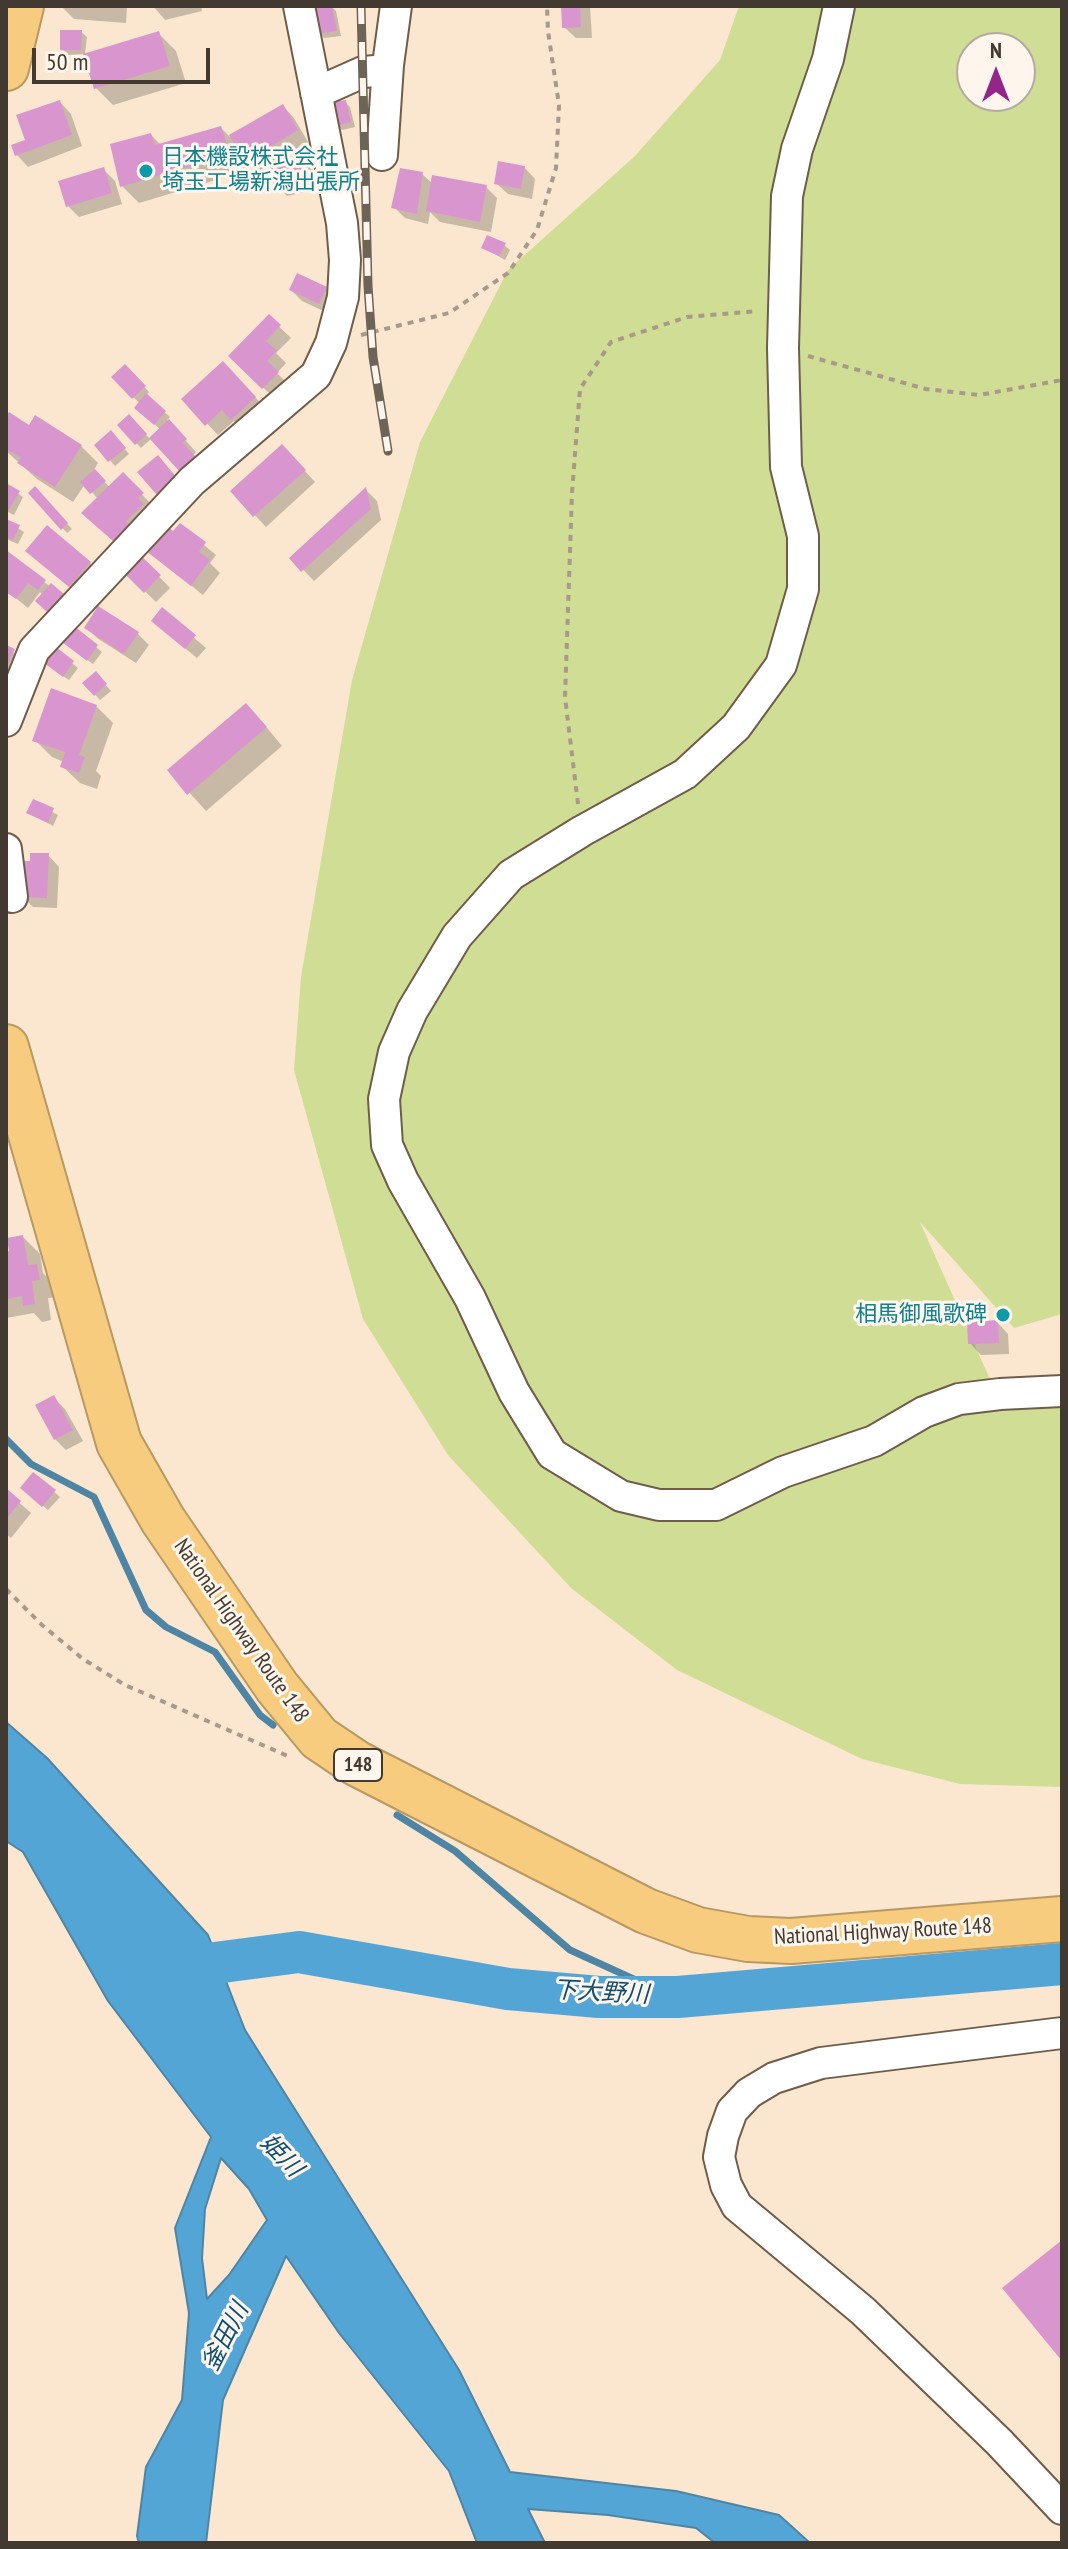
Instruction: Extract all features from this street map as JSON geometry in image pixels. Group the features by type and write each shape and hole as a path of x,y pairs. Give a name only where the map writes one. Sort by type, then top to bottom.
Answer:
{"highway":[{"path":"6,68 21,6"},
{"name":"National Highway Route 148","path":"6,1047 119,1443 163,1520 277,1687 319,1738 356,1763 646,1911 698,1930 748,1939 791,1941 1062,1919"}],"street":[{"path":"6,721 34,650 192,481 316,375 331,343 343,297 345,260 342,223 299,6"},
{"path":"382,155 387,70 396,6"},
{"path":"839,6 828,59 797,149 787,196 783,348 786,467 803,536 803,589 781,665 736,727 685,774 582,831 511,875 457,936 412,1011 394,1052 384,1099 387,1145 403,1181 470,1298 514,1392 552,1454 621,1496 659,1505 716,1505 783,1472 874,1441 924,1412 959,1399 1062,1391"},
{"path":"316,93 363,72 387,70"},
{"path":"6,849 12,897"},
{"path":"1062,2033 821,2063 774,2078 749,2093 732,2111 719,2157 726,2185 737,2206 863,2311 999,2442 1062,2509"}],"path":[{"path":"331,343 449,313 508,273 537,230 556,168 559,105 547,6"},
{"path":"582,831 565,697 572,493 580,389 611,342 687,317 784,309"},
{"path":"783,348 940,391 979,395 1062,380"},
{"path":"6,1589 42,1625 83,1659 125,1685 291,1758"}],"green space":[{"path":"739,6 1062,6 1062,1314 1014,1328 920,1222 989,1377 1031,1398 1062,1396 1062,1787 960,1784 862,1759 677,1670 571,1588 448,1455 363,1319 294,1070 301,977 352,680 420,442 508,270 635,156 720,60"}],"water":[{"path":"6,1722 47,1758 208,1935 245,2030 459,2370 510,2472 676,2491 779,2515 810,2543 715,2543 696,2528 608,2515 528,2509 545,2543 477,2543 449,2471 339,2333 286,2256 223,2400 206,2543 139,2543 137,2536 146,2467 182,2400 189,2313 175,2228 211,2137 108,2001 23,1852 6,1841","holes":["221,2158 249,2189 267,2220 229,2275 207,2299 202,2258 205,2209"]}],"building":[{"path":"332,6 337,31 317,34 313,7"},
{"path":"561,6 580,6 581,27 562,28"},
{"path":"60,30 82,30 81,50 60,50"},
{"path":"159,31 170,66 94,89 83,54"},
{"path":"60,100 72,135 15,156 11,145 25,140 16,115"},
{"path":"346,100 351,122 335,126 330,102"},
{"path":"283,104 298,130 245,162 229,135"},
{"name":"日本機設株式会社 埼玉工場新潟出張所","path":"221,126 230,154 120,187 110,144 151,133 155,145"},
{"path":"304,157 308,178 274,185 269,164"},
{"path":"498,161 525,166 521,189 494,184"},
{"path":"104,167 112,193 66,207 58,181"},
{"path":"400,168 423,172 417,214 391,208"},
{"path":"432,175 487,185 480,222 426,211"},
{"path":"487,235 506,243 499,256 481,248"},
{"path":"297,273 327,287 319,304 289,290"},
{"path":"269,314 281,325 266,341 277,351 267,361 279,372 262,389 228,356"},
{"path":"223,361 256,397 231,420 222,410 205,426 181,399"},
{"path":"125,364 146,386 132,399 111,377"},
{"path":"146,393 166,411 154,425 134,408"},
{"path":"9,412 29,425 35,415 82,445 55,487 17,463 21,458 6,449 6,417"},
{"path":"129,414 147,434 135,445 117,425"},
{"path":"169,419 187,439 183,443 196,457 180,472 149,438"},
{"path":"111,430 126,448 108,462 94,445"},
{"path":"282,444 306,470 253,517 230,491"},
{"path":"158,455 177,478 157,495 137,472"},
{"path":"95,469 106,481 90,494 80,482"},
{"path":"123,472 144,493 138,498 144,504 126,521 130,525 113,541 81,513"},
{"path":"6,483 20,491 8,511 6,510"},
{"path":"35,486 68,523 61,530 28,493"},
{"path":"366,487 371,509 301,572 289,558"},
{"path":"6,519 20,525 13,540 6,537"},
{"path":"180,523 206,542 199,552 210,560 191,586 146,551 166,525 173,531"},
{"path":"47,525 91,562 69,587 25,551"},
{"path":"6,550 46,580 38,590 28,583 16,599 6,592"},
{"path":"140,555 161,575 144,593 123,572"},
{"path":"51,583 64,594 47,612 35,601"},
{"path":"98,606 139,632 124,654 84,628"},
{"path":"162,607 196,635 185,649 151,621"},
{"path":"74,626 98,645 87,661 62,642"},
{"path":"6,645 15,649 6,667"},
{"path":"56,647 74,661 63,677 44,663"},
{"path":"96,671 107,684 94,696 82,683"},
{"path":"51,688 97,705 79,755 85,757 79,773 60,767 65,752 32,741"},
{"path":"246,703 267,727 187,795 167,770"},
{"path":"33,799 54,808 48,823 26,813"},
{"path":"30,853 49,853 47,898 20,897 22,861 30,861"},
{"path":"23,1235 28,1265 37,1264 40,1280 32,1281 35,1304 23,1306 22,1296 6,1299 6,1252 9,1251 7,1238"},
{"path":"998,1320 999,1343 968,1344 967,1322"},
{"path":"54,1395 73,1430 54,1440 35,1405"},
{"path":"33,1472 56,1490 42,1507 20,1488"},
{"path":"6,1488 21,1501 6,1519"},
{"path":"1062,2240 1062,2361 1002,2288"}],"waterway":[{"path":"6,1439 31,1464 94,1497 146,1610 166,1627 215,1652 260,1715 273,1725"},
{"path":"397,1815 455,1851 570,1950 673,1997"},
{"name":"下大野川","path":"161,1970 299,1952 508,1989 599,1997 678,1997 1062,1964"}],"railway":[{"path":"361,6 368,286 373,357 388,451"}],"place":[{"name":"日本機設株式会社 埼玉工場新潟出張所","path":"146,171"},
{"name":"相馬御風歌碑","path":"1003,1315"}],"water label":[{"name":"姫川","path":"281,2156"},
{"name":"釜田川","path":"226,2337"}]}
